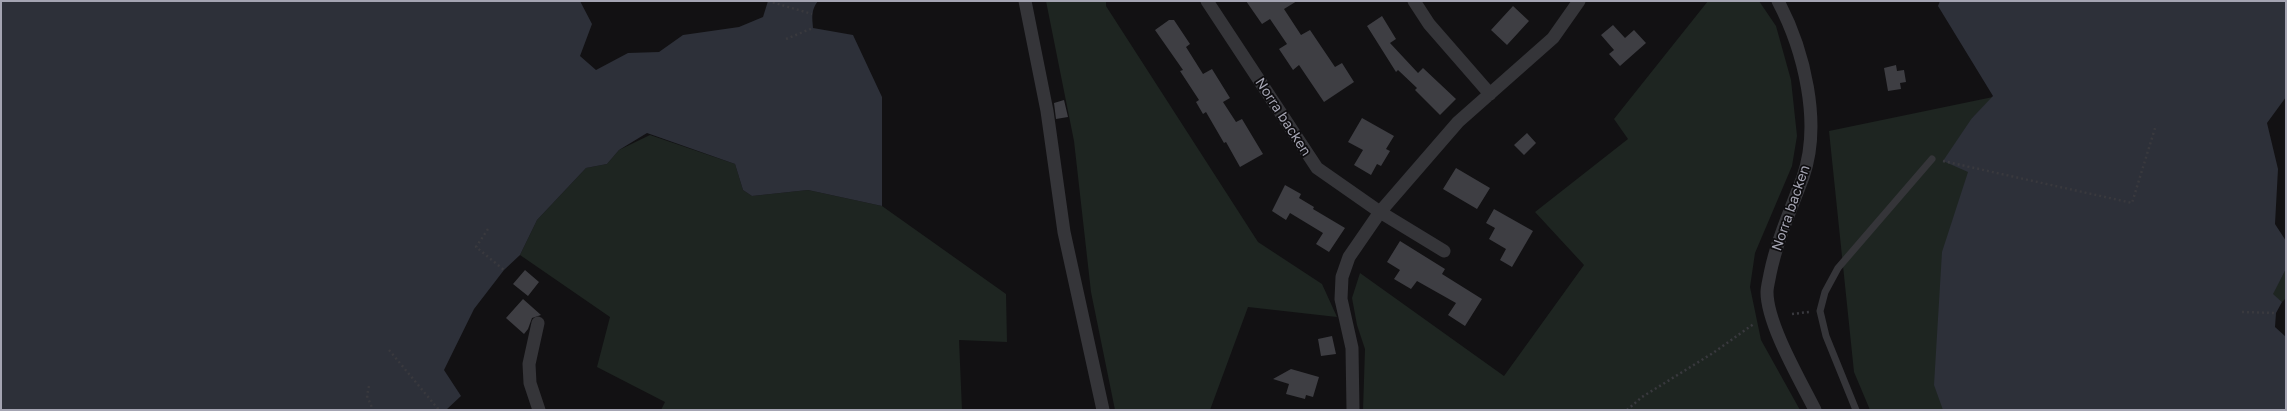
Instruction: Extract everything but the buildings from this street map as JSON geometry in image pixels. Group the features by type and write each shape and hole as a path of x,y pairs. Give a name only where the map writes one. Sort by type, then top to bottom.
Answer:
{"street":[{"path":"1025,1 1047,111 1064,232 1104,410"},
{"name":"Norra backen","path":"1207,1 1317,168 1380,212 1444,251"},
{"path":"1414,1 1429,24 1490,94"},
{"path":"1353,410 1352,348 1341,298 1342,277 1349,257 1380,212 1458,122 1553,38 1579,1"},
{"name":"Norra backen","path":"1778,1 1786,17 1804,72 1810,103 1811,140 1804,175 1782,230 1773,261 1767,293 1776,330 1815,410"},
{"path":"538,323 530,371 530,383 539,410"}],"lane":[{"path":"1856,410 1826,336 1820,311 1825,292 1838,268 1932,159"}],"path":[{"path":"768,1 812,14"},
{"path":"786,39 813,28"},
{"path":"1943,161 2132,203 2156,125"},
{"path":"488,229 476,246 504,270"},
{"path":"1792,314 1820,311"},
{"path":"2242,312 2276,313"},
{"path":"1627,410 1642,397 1713,352 1755,323"},
{"path":"390,350 440,410"},
{"path":"369,386 367,396 374,410"}],"shaded area":[{"path":"1,1 580,1 592,24 580,56 596,70 628,53 659,52 683,35 739,27 763,17 768,1 818,1 813,11 813,28 853,35 882,97 882,206 808,190 752,196 743,190 735,164 647,133 619,150 607,164 586,168 537,220 520,255 504,270 474,309 444,370 461,396 446,410 1,410"},
{"path":"1046,1 1106,1 1106,6 1258,242 1322,284 1337,317 1248,307 1210,410 1115,410 1091,292 1074,141"},
{"path":"1708,1 1759,1 1776,26 1791,80 1797,136 1792,166 1755,253 1750,287 1761,340 1800,410 1363,410 1365,349 1357,325 1352,298 1360,273 1504,376 1584,265 1535,212 1628,139 1614,119"},
{"path":"1940,1 2286,1 2286,97 2267,123 2278,169 2275,224 2286,241 2286,269 2273,294 2282,302 2276,313 2275,327 2286,337 2286,410 1943,410 1934,385 1942,252 1968,172 1943,161 1972,118 1993,96 1938,6"},
{"path":"1993,97 1972,118 1968,172 1990,410 1870,410 1854,372 1829,131"},
{"path":"650,135 735,164 743,190 752,196 808,190 882,206 1006,294 1007,342 959,340 962,410 661,410 665,402 597,367 610,317 520,255 537,220 586,168 607,164 619,150"},
{"path":"2286,269 2286,298 2282,302 2272,294"}]}
